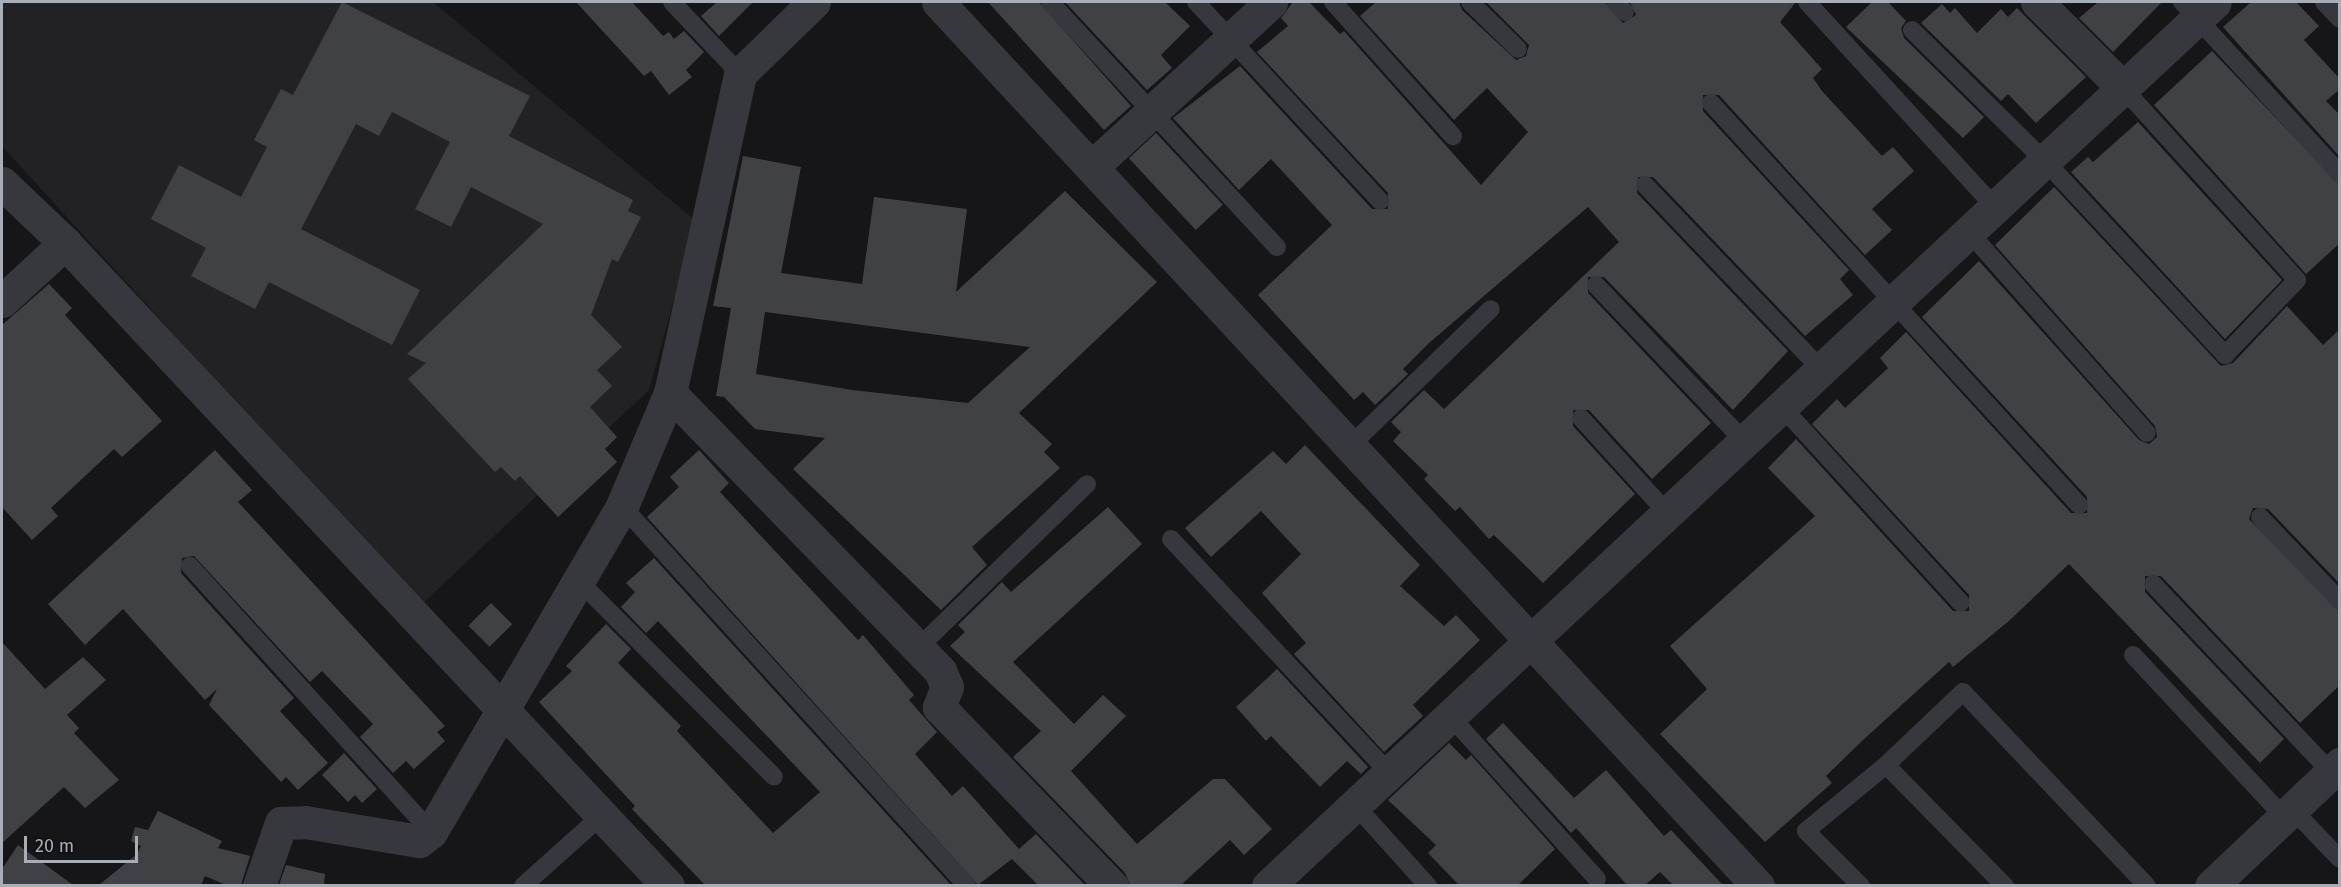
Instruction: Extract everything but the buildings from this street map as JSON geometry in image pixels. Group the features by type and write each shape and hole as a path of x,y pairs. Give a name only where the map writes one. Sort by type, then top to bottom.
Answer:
{"street":[{"path":"259,885 281,823 304,822 419,841 431,832 500,708 579,581 622,506 670,393 740,74 814,2"},
{"path":"938,2 1094,165 1353,443 1758,885"},
{"path":"1094,165 1271,2"},
{"path":"2037,2 2123,88"},
{"path":"1268,885 1356,806 2123,88 2198,7"},
{"path":"2,183 65,243 668,885"},
{"path":"2,301 65,243"},
{"path":"670,393 919,647 940,671 947,687 939,707 1112,885"},
{"path":"2211,885 2335,768"}],"lane":[{"path":"672,2 740,74"},
{"path":"1050,2 1153,110 1277,247"},
{"path":"1196,2 1380,201"},
{"path":"1333,2 1453,136"},
{"path":"1470,2 1518,49"},
{"path":"1807,2 1995,207"},
{"path":"2324,2 2340,19"},
{"path":"2198,7 2340,174"},
{"path":"1912,30 2045,161 2225,355 2297,280 2123,88"},
{"path":"1711,103 2079,505"},
{"path":"1644,185 1822,370"},
{"path":"1969,232 2147,434"},
{"path":"1596,285 1745,442"},
{"path":"1353,443 1491,309"},
{"path":"1782,407 1961,603"},
{"path":"1581,418 1668,514"},
{"path":"919,647 1087,484"},
{"path":"622,506 967,885"},
{"path":"2260,517 2340,601"},
{"path":"1172,539 1390,774"},
{"path":"190,566 431,832"},
{"path":"579,581 774,777"},
{"path":"2153,584 2335,768"},
{"path":"2133,655 2288,813 2340,860"},
{"path":"1861,885 1806,831 1887,765 1963,692 2147,885"},
{"path":"1450,717 1597,879"},
{"path":"1887,765 2005,885"},
{"path":"1356,806 1428,885"},
{"path":"523,885 602,815"}],"shaded area":[{"path":"2,2 433,2 696,221 649,390 421,605 2,146"}]}
